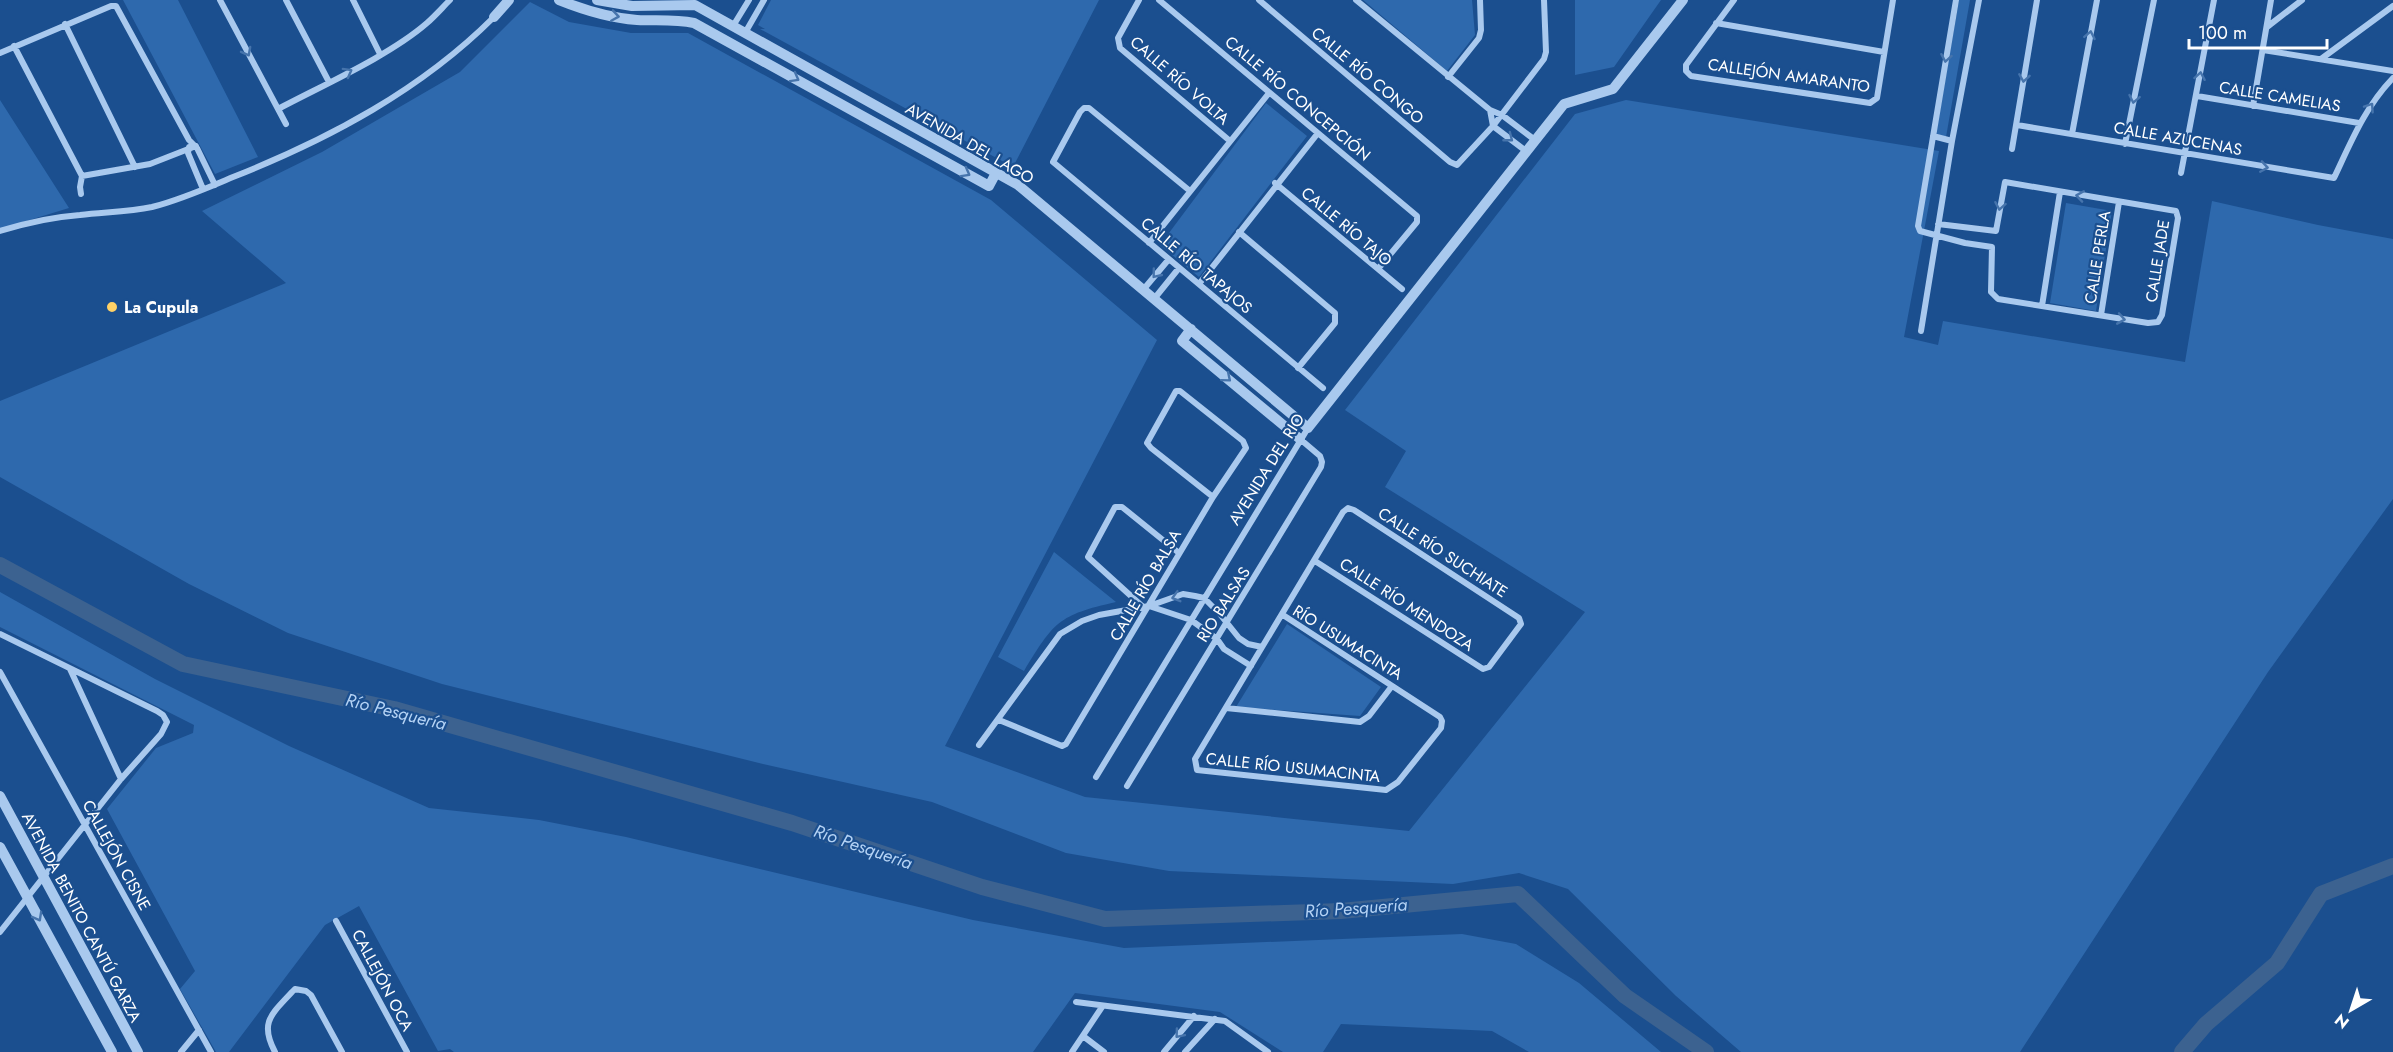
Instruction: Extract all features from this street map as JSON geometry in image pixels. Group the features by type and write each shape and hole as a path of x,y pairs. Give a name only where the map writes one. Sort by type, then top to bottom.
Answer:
{"street":[{"path":"220,0 286,124"},
{"path":"286,0 329,82"},
{"path":"278,109 380,54 427,23 450,0"},
{"path":"0,231 33,222 147,208 215,185 267,164 326,135 396,96 464,47 509,0"},
{"name":"AVENIDA DEL LAGO","path":"559,0 583,10 610,16 637,20 677,19 694,22 989,186 996,173"},
{"name":"AVENIDA DEL LAGO","path":"597,0 632,6 695,5 1018,185 1308,428"},
{"path":"734,26 749,0"},
{"path":"745,33 764,0"},
{"name":"CALLE RÍO VOLTA","path":"1139,0 1118,38 1117,43 1122,52 1230,141"},
{"name":"CALLE RÍO CONCEPCIÓN","path":"1159,0 1418,218 1378,269"},
{"name":"CALLE RÍO CONGO","path":"1259,0 1450,162 1457,165 1461,162 1493,126"},
{"path":"1356,0 1490,110 1502,115 1535,140"},
{"path":"1448,77 1479,38 1480,0"},
{"path":"1493,126 1544,59 1546,51 1544,0"},
{"name":"AVENIDA DEL RIO","path":"1096,777 1308,428 1564,104 1613,89 1683,0"},
{"name":"CALLEJÓN AMARANTO","path":"1734,0 1686,64 1686,71 1691,76 1870,103 1877,98 1893,0"},
{"path":"1936,236 1923,233 1918,226 1956,0"},
{"path":"1921,331 1952,141 1979,0"},
{"path":"2012,149 2037,0"},
{"path":"2072,134 2097,0"},
{"path":"2125,144 2154,0"},
{"path":"2181,173 2214,0"},
{"path":"2253,106 2271,0"},
{"path":"2266,27 2302,0"},
{"path":"355,1 380,54"},
{"path":"0,52 114,5 189,141 196,146 215,185"},
{"path":"2321,59 2393,6"},
{"path":"1716,23 1884,52"},
{"path":"65,24 135,167"},
{"path":"14,46 82,176 81,194"},
{"path":"2263,50 2393,71"},
{"path":"2359,123 2393,78"},
{"path":"1149,243 1269,93"},
{"name":"CALLE CAMELIAS","path":"2197,96 2359,123"},
{"path":"869,119 876,106"},
{"name":"CALLE RÍO TAPAJOS","path":"1190,191 1095,111 1084,108 1053,162 1323,388"},
{"path":"1490,110 1493,126 1526,151"},
{"name":"CALLE AZUCENAS","path":"2017,125 2334,178 2359,123"},
{"path":"1199,284 1318,133"},
{"path":"1933,136 1952,141"},
{"path":"189,141 188,153 203,189"},
{"path":"82,176 150,164 196,146"},
{"name":"CALLE JADE","path":"1936,236 1992,247 1990,285 1994,296 2148,324 2159,320 2178,218 2176,211 2005,182 1996,231 1938,224"},
{"name":"CALLE RÍO TAJO","path":"1276,184 1402,289"},
{"path":"2042,306 2060,192"},
{"name":"CALLE PERLA","path":"2102,315 2119,202"},
{"path":"1239,232 1332,309 1336,318 1298,368"},
{"path":"1143,290 1169,259"},
{"path":"1154,299 1179,268"},
{"path":"1191,329 1182,341 1300,439"},
{"name":"CALLE RÍO BALSA","path":"999,720 1062,746 1068,742 1146,606 1246,448 1245,443 1180,391 1175,392 1148,440 1148,446 1213,497"},
{"name":"RIO BALSAS","path":"1127,786 1321,467 1320,456 1300,439"},
{"path":"1179,553 1117,506 1088,557 1146,606 1191,620 1217,639 1224,649 1251,666"},
{"name":"CALLE RÍO SUCHIATE","path":"1315,561 1343,512 1348,508 1354,510 1519,618 1522,622 1489,667 1485,669"},
{"path":"1283,615 1315,561"},
{"name":"CALLE RÍO MENDOZA","path":"1315,561 1485,669"},
{"path":"979,745 1060,634 1090,618 1146,606 1183,594 1204,598 1239,638 1248,644 1262,647"},
{"name":"RÍO USUMACINTA","path":"1197,770 1195,759 1283,615 1440,717 1442,724 1398,782 1386,790"},
{"path":"0,634 157,711 167,722 161,734 121,779 0,932"},
{"path":"70,669 121,779"},
{"name":"CALLEJÓN CISNE","path":"0,672 211,1052"},
{"path":"1226,708 1356,723 1369,716 1392,686"},
{"name":"CALLE RÍO USUMACINTA","path":"1197,770 1386,790"},
{"name":"AVENIDA BENITO CANTÚ GARZA","path":"0,796 138,1052"},
{"path":"0,847 112,1052"},
{"name":"CALLEJÓN OCA","path":"336,921 407,1052"},
{"path":"275,1052 267,1033 272,1015 296,989 306,991 311,995 342,1052"},
{"path":"1076,1002 1224,1021 1268,1052"},
{"path":"1072,1052 1102,1007"},
{"path":"1164,1052 1194,1017"},
{"path":"1185,1052 1215,1019"},
{"path":"182,1052 199,1030"},
{"path":"1083,1036 1104,1052"}],"shaded area":[{"path":"123,0 178,0 258,157 215,174"},
{"path":"771,0 1099,0 1013,167 760,29 765,29 758,25"},
{"path":"1363,0 1472,0 1475,35 1447,71"},
{"path":"1575,0 1661,0 1614,67 1575,75"},
{"path":"1959,0 1970,0 1946,137 1936,134"},
{"path":"530,2 569,22 631,33 688,33 991,200 1157,340 945,746 1085,797 1409,831 1585,612 1385,487 1406,451 1345,410 1575,114 1626,100 1939,151 1904,337 1938,345 1943,321 2185,362 2212,201 2393,239 2393,499 2268,672 2020,1052 1741,1052 1676,996 1568,889 1519,873 1453,884 1169,871 1066,853 932,802 763,764 442,684 288,633 189,584 0,477 0,401 286,283 202,211 322,152 460,72"},
{"path":"0,100 69,208 0,229"},
{"path":"1266,103 1307,136 1199,277 1160,245"},
{"path":"2066,203 2112,211 2096,311 2050,303"},
{"path":"1054,552 1116,602 1081,611 1060,623 1043,641 1024,671 998,657"},
{"path":"0,592 155,679 289,746 429,808 539,820 626,837 973,920 1124,948 1462,934 1516,944 1579,983 1661,1052 1529,1052 1492,1031 1341,1024 1323,1052 1283,1052 1220,1012 1075,993 1033,1052 454,1052 450,1049 438,1051 359,906 325,925 229,1052 216,1052 180,989 195,971 107,809 156,748 193,733 194,725 0,627"},
{"path":"1287,624 1381,687 1360,716 1236,707"}],"waterway":[{"name":"Río Pesquería","path":"0,565 183,664 394,709 792,823 982,887 1105,919 1341,911 1518,894 1625,996 1706,1052"},
{"name":"Río Pesquería","path":"2182,1052 2206,1024 2277,963 2321,894 2393,866"}],"place":[{"name":"La Cupula","path":"112,307"}]}
